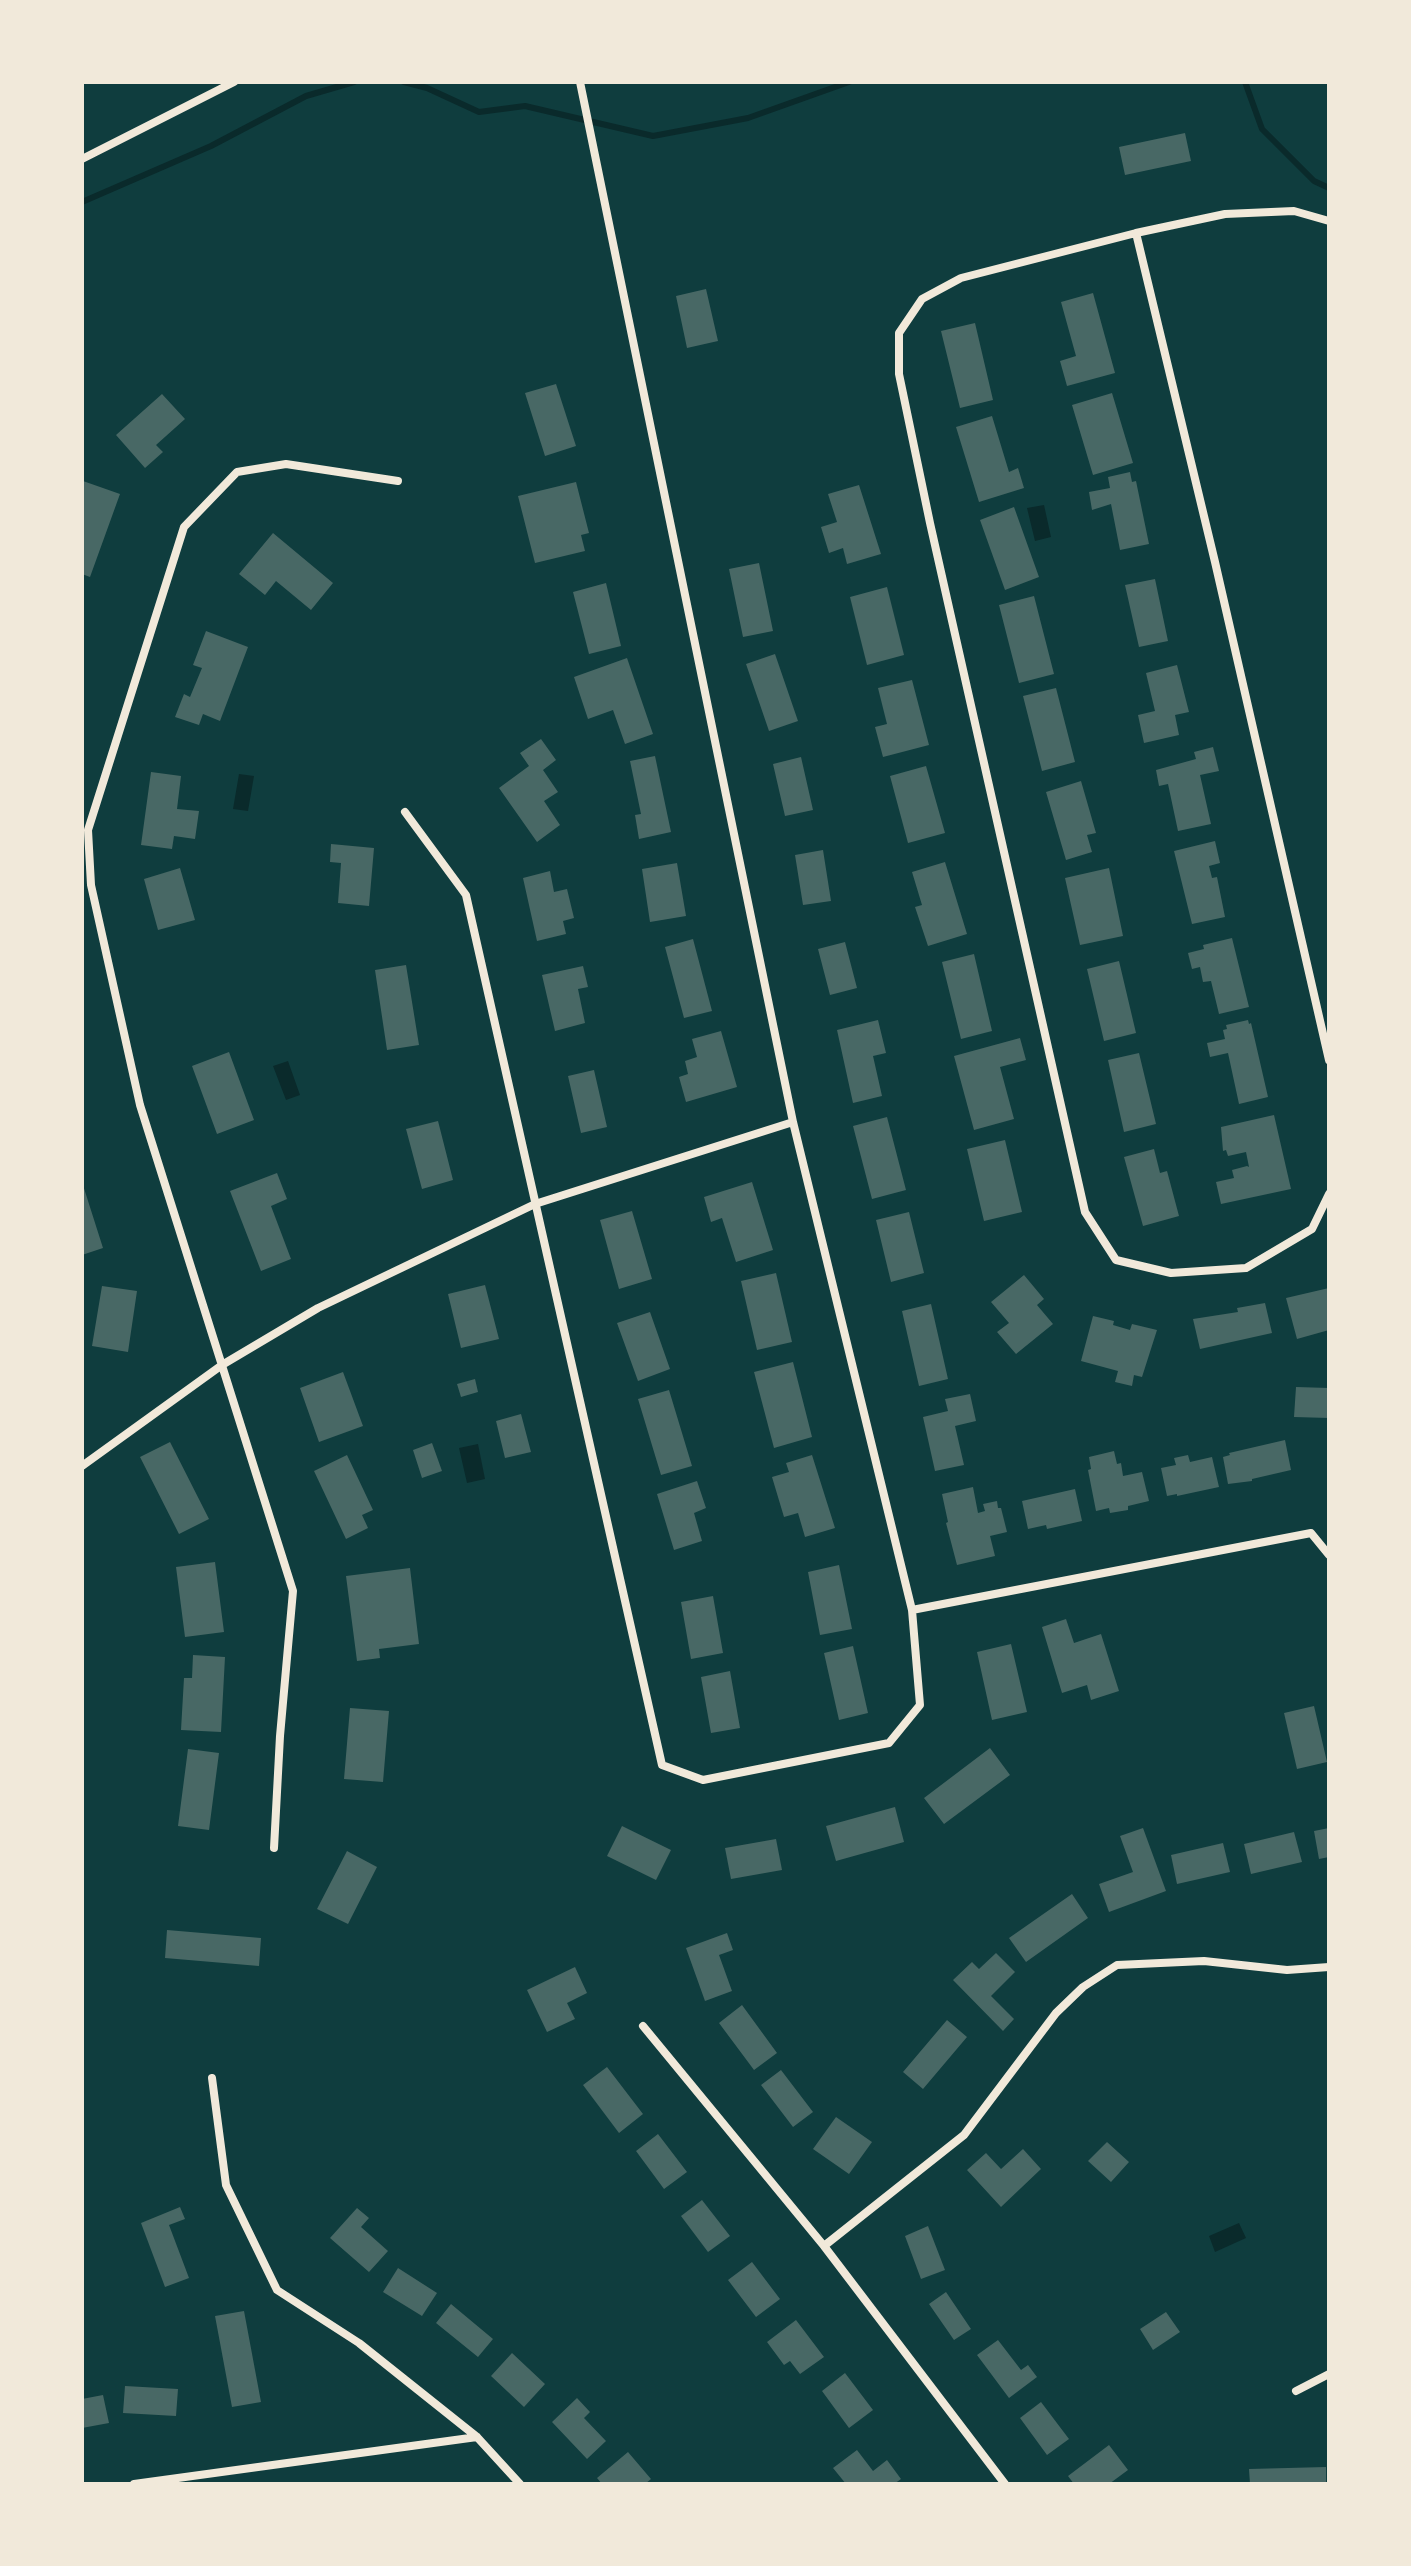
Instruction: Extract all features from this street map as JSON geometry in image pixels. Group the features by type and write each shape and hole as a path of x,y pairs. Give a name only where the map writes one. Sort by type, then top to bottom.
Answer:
{"street":[{"path":"82,159 234,82"},
{"path":"405,812 466,895 662,1765 703,1780 889,1743 920,1705 912,1610 793,1122 580,82"},
{"path":"1329,221 1294,211 1225,214 1136,233 961,278 922,299 899,333 899,374 907,415 1085,1212 1116,1260 1171,1273 1246,1268 1312,1229 1329,1194"},
{"path":"1136,233 1329,1060"},
{"path":"274,1848 293,1591 140,1105 91,885 88,830 184,527 237,472 286,464 398,481"},
{"path":"82,1466 222,1365 318,1308 535,1204 793,1122"},
{"path":"912,1610 1311,1533 1329,1555"},
{"path":"824,2246 964,2135 1056,2013 1083,1987 1117,1965 1204,1961 1287,1970 1329,1967"},
{"path":"643,2026 824,2246 1005,2484"},
{"path":"212,2078 226,2185 277,2290 359,2343 477,2437 520,2484"},
{"path":"1296,2391 1329,2374"},
{"path":"134,2484 477,2437"}],"water":[{"path":"1044,505 1051,537 1035,541 1027,508"},
{"path":"239,774 254,776 248,811 233,809"},
{"path":"288,1061 300,1095 286,1100 273,1066"},
{"path":"478,1444 485,1479 467,1483 459,1448"},
{"path":"1239,2223 1246,2238 1215,2252 1209,2236"}],"building":[{"path":"1185,133 1191,161 1125,175 1119,147"},
{"path":"706,289 718,341 687,348 676,296"},
{"path":"1093,293 1115,373 1067,386 1060,361 1076,356 1061,302"},
{"path":"975,323 993,400 960,408 941,331"},
{"path":"556,384 576,446 545,456 525,393"},
{"path":"1112,393 1133,463 1093,475 1072,405"},
{"path":"162,394 185,419 156,445 163,452 145,468 116,435"},
{"path":"992,416 1009,472 1018,468 1024,488 979,502 956,427"},
{"path":"1130,472 1132,482 1136,481 1149,544 1120,550 1111,504 1092,510 1089,492 1110,488 1108,477"},
{"path":"83,481 120,494 90,577 82,574"},
{"path":"576,482 589,533 581,535 585,551 535,563 518,496"},
{"path":"859,485 881,554 847,564 843,548 829,553 821,527 837,522 828,494"},
{"path":"1014,507 1039,577 1005,590 980,520"},
{"path":"273,533 333,583 311,610 276,581 265,595 239,574"},
{"path":"759,563 773,631 743,637 729,569"},
{"path":"1155,579 1168,641 1139,647 1125,585"},
{"path":"606,583 621,646 589,654 573,592"},
{"path":"887,587 904,655 867,665 850,597"},
{"path":"1034,596 1054,674 1019,683 999,605"},
{"path":"206,631 248,647 220,721 203,714 199,725 175,717 184,694 190,697 202,668 193,665"},
{"path":"775,654 798,721 769,731 746,664"},
{"path":"627,658 653,734 625,744 613,710 588,719 574,677"},
{"path":"1177,665 1189,712 1175,715 1179,735 1144,743 1138,715 1155,711 1146,673"},
{"path":"912,680 929,745 883,757 875,727 887,724 878,688"},
{"path":"1056,688 1075,762 1042,771 1023,696"},
{"path":"541,739 556,760 543,770 558,792 544,801 560,825 537,842 499,788 529,766 520,753"},
{"path":"1213,747 1219,771 1200,775 1211,824 1178,831 1168,784 1159,786 1156,770 1196,759 1194,752"},
{"path":"655,756 671,832 639,839 635,815 641,814 630,761"},
{"path":"801,757 813,810 785,816 773,764"},
{"path":"926,766 945,833 908,843 890,776"},
{"path":"151,772 181,776 177,809 199,811 195,839 174,836 172,849 141,845"},
{"path":"1081,781 1096,833 1087,835 1092,852 1066,860 1046,792"},
{"path":"1215,841 1220,863 1209,866 1212,878 1217,877 1225,917 1192,924 1174,851"},
{"path":"331,844 374,848 369,906 338,903 341,863 330,862"},
{"path":"823,850 831,901 803,905 795,855"},
{"path":"945,862 967,934 928,946 915,907 922,905 912,872"},
{"path":"677,863 686,916 650,922 642,869"},
{"path":"180,868 195,920 158,930 144,879"},
{"path":"1109,868 1123,936 1080,945 1065,878"},
{"path":"550,871 554,892 567,889 574,918 563,921 566,934 537,941 523,878"},
{"path":"1232,938 1249,1007 1219,1014 1211,981 1203,982 1200,967 1192,969 1188,953 1204,949 1203,945"},
{"path":"693,939 712,1011 684,1018 665,947"},
{"path":"845,942 857,988 830,995 818,949"},
{"path":"974,954 992,1031 961,1039 942,962"},
{"path":"1119,961 1136,1033 1104,1041 1087,969"},
{"path":"406,965 419,1045 387,1050 375,970"},
{"path":"583,966 588,987 578,989 585,1023 555,1031 542,975"},
{"path":"878,1020 886,1053 873,1056 882,1096 853,1103 837,1030"},
{"path":"1248,1020 1268,1097 1239,1104 1228,1053 1210,1057 1207,1043 1225,1039 1223,1030 1227,1029 1226,1025"},
{"path":"721,1031 737,1087 686,1102 679,1077 688,1074 685,1061 697,1057 692,1039"},
{"path":"1020,1038 1026,1060 1000,1067 1014,1119 974,1130 954,1056"},
{"path":"229,1052 254,1120 217,1134 192,1066"},
{"path":"1139,1053 1156,1124 1124,1132 1108,1060"},
{"path":"594,1070 607,1127 581,1133 568,1076"},
{"path":"1274,1115 1291,1189 1221,1204 1216,1182 1234,1178 1232,1170 1249,1167 1246,1152 1228,1156 1226,1150 1223,1151 1221,1127"},
{"path":"887,1117 906,1190 872,1199 853,1126"},
{"path":"438,1121 453,1180 422,1189 406,1129"},
{"path":"1005,1140 1022,1212 984,1221 967,1149"},
{"path":"1154,1149 1160,1173 1167,1171 1179,1216 1143,1226 1124,1157"},
{"path":"277,1173 287,1199 271,1206 291,1259 261,1271 230,1191"},
{"path":"82,1182 103,1248 82,1255"},
{"path":"752,1182 773,1250 736,1262 722,1218 711,1222 704,1197"},
{"path":"632,1211 652,1279 619,1289 600,1220"},
{"path":"909,1212 924,1273 891,1282 876,1220"},
{"path":"776,1273 792,1342 757,1350 741,1281"},
{"path":"1024,1275 1044,1299 1037,1305 1053,1324 1016,1354 997,1332 1009,1323 991,1302"},
{"path":"485,1285 499,1339 461,1348 448,1294"},
{"path":"102,1286 137,1291 128,1352 92,1346"},
{"path":"1329,1288 1329,1330 1297,1339 1286,1298"},
{"path":"1265,1303 1272,1333 1200,1349 1193,1319 1238,1312 1237,1308"},
{"path":"931,1304 948,1379 919,1386 902,1311"},
{"path":"650,1312 670,1369 638,1381 617,1323"},
{"path":"1093,1316 1114,1321 1113,1325 1130,1330 1132,1324 1157,1330 1142,1377 1134,1375 1132,1386 1115,1382 1118,1371 1081,1361"},
{"path":"793,1362 812,1437 774,1448 754,1372"},
{"path":"343,1372 363,1426 319,1442 300,1388"},
{"path":"475,1379 478,1392 461,1397 457,1384"},
{"path":"1296,1387 1329,1388 1329,1418 1294,1417"},
{"path":"669,1390 692,1466 661,1475 638,1399"},
{"path":"970,1394 976,1421 955,1426 964,1465 935,1471 923,1417 948,1411 945,1399"},
{"path":"521,1414 531,1452 505,1458 496,1421"},
{"path":"1285,1440 1291,1470 1228,1484 1223,1457"},
{"path":"170,1442 209,1519 179,1534 140,1457"},
{"path":"432,1443 442,1471 422,1478 413,1450"},
{"path":"1114,1451 1117,1464 1121,1463 1123,1476 1142,1472 1149,1501 1128,1506 1128,1510 1110,1513 1109,1508 1096,1511 1088,1470 1091,1469 1089,1457"},
{"path":"347,1455 373,1510 362,1515 368,1528 346,1539 314,1471"},
{"path":"812,1455 835,1528 805,1537 798,1513 784,1517 772,1477 789,1472 786,1463"},
{"path":"1188,1455 1190,1462 1212,1457 1219,1487 1167,1496 1161,1468 1176,1465 1174,1458"},
{"path":"697,1481 706,1508 694,1513 702,1541 674,1550 657,1494"},
{"path":"973,1487 978,1513 985,1511 983,1504 997,1501 1007,1532 990,1536 995,1556 957,1565 942,1494"},
{"path":"1075,1489 1082,1521 1047,1529 1046,1525 1028,1529 1022,1501"},
{"path":"215,1562 224,1632 185,1637 176,1567"},
{"path":"839,1565 852,1629 820,1635 808,1572"},
{"path":"410,1568 419,1644 379,1649 380,1658 357,1661 346,1576"},
{"path":"713,1596 723,1653 691,1659 681,1602"},
{"path":"1066,1619 1074,1643 1101,1634 1119,1691 1091,1700 1087,1685 1062,1693 1042,1627"},
{"path":"1011,1644 1027,1712 992,1720 977,1652"},
{"path":"853,1646 868,1713 839,1720 824,1653"},
{"path":"193,1655 225,1657 221,1732 181,1730 184,1678 192,1678"},
{"path":"730,1671 740,1728 711,1733 701,1677"},
{"path":"1314,1706 1327,1762 1297,1769 1284,1713"},
{"path":"350,1708 389,1711 383,1782 344,1779"},
{"path":"990,1748 1010,1775 944,1824 924,1798"},
{"path":"188,1749 219,1753 209,1830 178,1826"},
{"path":"895,1807 904,1842 836,1861 826,1826"},
{"path":"622,1826 671,1850 656,1880 607,1856"},
{"path":"1143,1828 1166,1891 1109,1912 1099,1884 1133,1872 1120,1836"},
{"path":"1329,1828 1329,1857 1319,1859 1314,1831"},
{"path":"1294,1832 1302,1862 1251,1874 1244,1844"},
{"path":"776,1839 782,1870 731,1879 725,1848"},
{"path":"1223,1843 1230,1872 1177,1884 1171,1855"},
{"path":"347,1851 377,1867 348,1924 317,1909"},
{"path":"1072,1894 1088,1918 1026,1962 1009,1938"},
{"path":"167,1930 261,1938 259,1966 165,1958"},
{"path":"727,1933 733,1950 719,1955 732,1991 705,2001 686,1948"},
{"path":"996,1953 1015,1972 991,1996 1014,2019 1003,2031 953,1980 972,1962 979,1969"},
{"path":"575,1967 587,1993 567,2003 575,2019 547,2032 527,1990"},
{"path":"742,2005 777,2053 754,2070 719,2023"},
{"path":"947,2020 967,2037 923,2089 903,2072"},
{"path":"607,2067 643,2114 619,2133 583,2085"},
{"path":"781,2070 813,2112 793,2127 761,2085"},
{"path":"836,2117 872,2142 849,2174 813,2149"},
{"path":"658,2134 687,2172 664,2189 636,2151"},
{"path":"1107,2142 1129,2162 1111,2182 1088,2161"},
{"path":"1023,2149 1041,2169 1001,2207 967,2170 986,2153 1001,2169"},
{"path":"702,2200 730,2236 708,2252 681,2216"},
{"path":"180,2207 185,2219 169,2225 189,2278 165,2287 141,2223"},
{"path":"357,2208 369,2218 361,2227 388,2251 369,2272 330,2238"},
{"path":"928,2226 945,2270 921,2279 905,2236"},
{"path":"752,2262 780,2299 756,2317 728,2280"},
{"path":"398,2268 437,2293 422,2316 383,2292"},
{"path":"946,2292 971,2329 954,2340 929,2304"},
{"path":"451,2304 493,2339 478,2357 436,2323"},
{"path":"244,2311 261,2402 232,2407 215,2316"},
{"path":"1166,2312 1180,2332 1153,2350 1140,2329"},
{"path":"796,2320 824,2357 800,2374 790,2361 784,2365 767,2342"},
{"path":"998,2340 1021,2370 1028,2365 1037,2377 1009,2398 977,2355"},
{"path":"512,2353 545,2384 524,2407 491,2376"},
{"path":"845,2373 873,2410 849,2428 822,2391"},
{"path":"125,2386 178,2389 176,2416 123,2413"},
{"path":"103,2395 109,2423 82,2428 82,2399"},
{"path":"577,2398 590,2412 584,2418 606,2441 587,2459 552,2422"},
{"path":"1041,2402 1069,2439 1047,2455 1020,2418"},
{"path":"1109,2445 1128,2470 1109,2484 1074,2484 1068,2476"},
{"path":"857,2450 873,2471 887,2460 901,2479 894,2484 846,2484 833,2468"},
{"path":"628,2452 651,2479 645,2484 602,2484 597,2478"},
{"path":"1326,2467 1326,2484 1250,2484 1249,2469"}],"waterway":[{"path":"82,202 211,146 306,96 354,82"},
{"path":"404,82 427,88 479,112 525,106 653,136 748,118 849,82"},
{"path":"1245,82 1262,129 1314,181 1329,188"}]}
